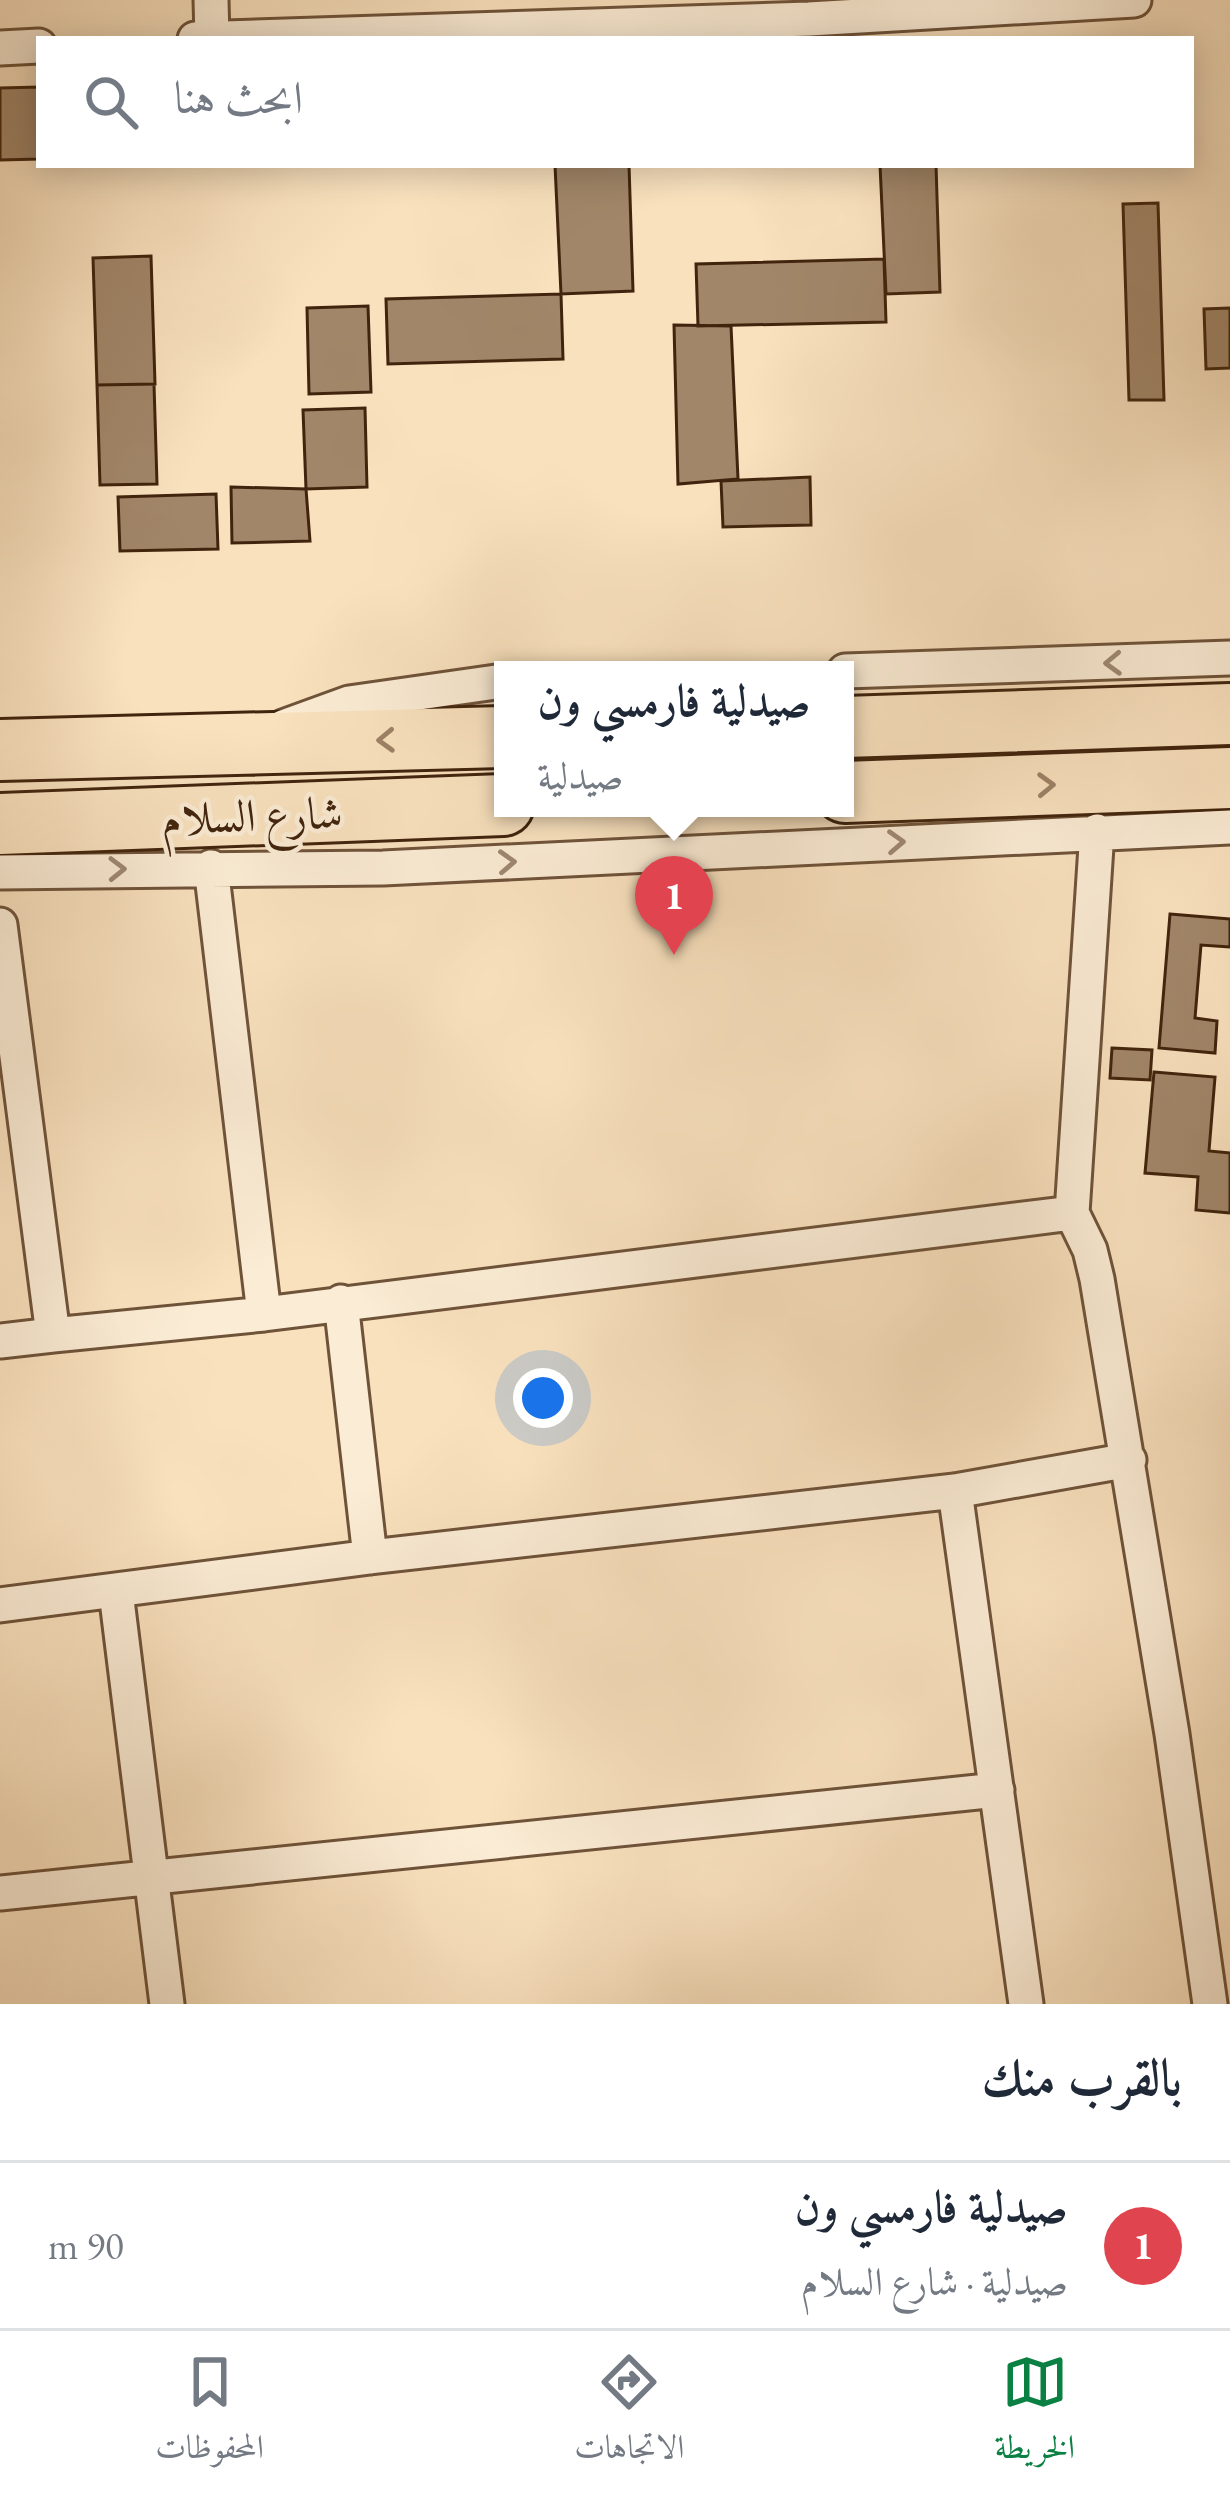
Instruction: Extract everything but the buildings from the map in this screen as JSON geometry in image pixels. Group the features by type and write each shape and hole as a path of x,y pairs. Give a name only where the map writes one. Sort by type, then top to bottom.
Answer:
{"highway":[{"path":"854,727 1230,714"},
{"name":"شارع السلام","path":"0,750 494,737"},
{"path":"854,793 1230,778"},
{"name":"شارع السلام","path":"0,824 494,805"}],"street":[{"path":"211,0 212,36"},
{"path":"255,36 1134,0"},
{"path":"0,47 36,46"},
{"path":"854,671 1230,658"},
{"path":"234,745 349,703 494,682"},
{"path":"0,872 383,868 1230,827"},
{"path":"1097,831 1072,1213 1090,1250 1097,1279 1129,1460 1210,2004"},
{"path":"211,868 264,1314"},
{"path":"0,925 53,1335"},
{"path":"0,1341 264,1314 1072,1213"},
{"path":"341,1302 370,1558"},
{"path":"0,1605 955,1491 1129,1460"},
{"path":"955,1491 1026,2004"},
{"path":"116,1592 166,2004"},
{"path":"0,1893 998,1790"}],"place":[{"name":"صيدلية فارمسي ون","path":"674,955"}]}
